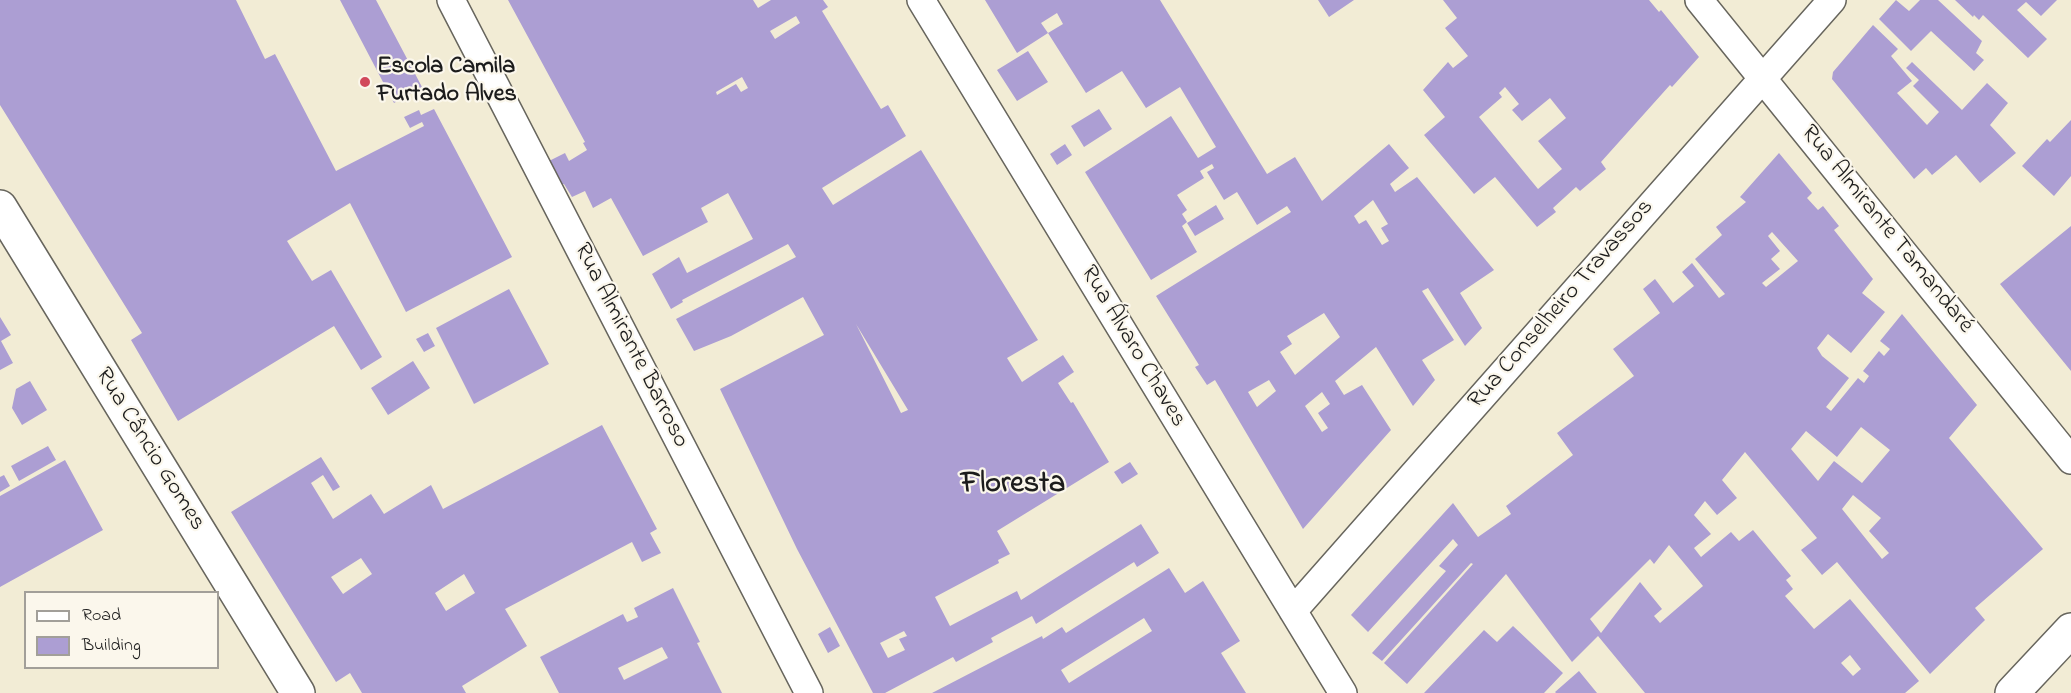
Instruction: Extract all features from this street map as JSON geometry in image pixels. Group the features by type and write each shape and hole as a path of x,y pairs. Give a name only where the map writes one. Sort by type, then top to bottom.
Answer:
{"street":[{"name":"Rua Almirante Barroso","path":"451,0 809,693"},
{"name":"Rua Álvaro Chaves","path":"921,0 1343,693"},
{"name":"Rua Almirante Tamandaré","path":"1699,0 2071,460"},
{"name":"Rua Conselheiro Travassos","path":"1293,611 1832,0"},
{"name":"Rua Câncio Gomes","path":"0,207 298,693"},
{"path":"2012,693 2071,630"}],"building":[{"path":"0,0 236,0 265,59 275,54 336,171 424,126 422,122 410,128 404,117 419,110 421,115 434,109 512,257 406,312 350,203 287,241 312,281 331,270 382,357 361,370 334,326 178,421 131,340 142,333 0,105"},
{"path":"340,0 376,0 422,87 394,103"},
{"path":"508,0 753,0 758,8 771,0 823,0 828,7 822,11 881,109 888,105 906,136 822,188 833,205 921,150 1038,340 1007,358 1022,382 1063,355 1074,372 1058,383 1071,403 1073,402 1109,462 997,531 1010,554 998,560 999,563 935,597 950,626 1017,591 1021,600 1141,524 1159,553 1137,567 1134,562 1036,624 1032,616 991,638 993,642 956,662 953,657 885,693 873,693 797,549 720,389 824,335 803,297 731,336 694,351 676,319 796,257 788,244 682,300 683,302 671,309 652,274 679,257 687,273 753,239 728,193 701,208 708,222 643,256 611,198 593,208 585,191 572,197 564,184 559,186 547,162 565,153 569,161 587,150 583,143 585,142","holes":["796,16 800,23 775,39 770,31","742,77 748,88 741,92 736,84 717,95 716,92","856,324 908,410 901,413","904,631 907,636 899,639 905,650 888,658 880,643"]},
{"path":"985,0 1160,0 1267,174 1295,157 1322,201 1389,144 1409,168 1390,184 1395,192 1417,177 1494,270 1460,293 1482,328 1465,346 1428,288 1422,291 1454,340 1422,360 1435,380 1413,406 1376,347 1335,381 1344,395 1362,385 1391,430 1303,529 1215,380 1207,385 1195,367 1199,365 1156,296 1291,212 1287,206 1257,225 1237,192 1224,200 1207,172 1214,168 1212,164 1200,171 1204,178 1177,195 1187,210 1182,214 1187,222 1182,226 1197,252 1151,280 1085,172 1171,116 1198,158 1216,147 1180,87 1146,108 1122,71 1086,93 1048,33 1017,53","holes":["1057,13 1063,24 1048,33 1041,23","1373,200 1388,224 1381,228 1389,241 1382,245 1366,220 1359,224 1354,216","1324,313 1340,337 1295,375 1280,352 1292,344 1287,336","1269,380 1276,391 1257,407 1248,392","1322,392 1330,404 1318,413 1328,428 1322,432 1305,406"]},
{"path":"1318,0 1354,0 1329,17"},
{"path":"1443,0 1649,0 1659,12 1661,10 1699,57 1672,87 1670,85 1601,162 1606,169 1580,191 1576,187 1553,208 1556,212 1537,227 1495,177 1474,194 1424,135 1445,117 1423,90 1448,62 1453,68 1468,56 1445,28 1457,18","holes":["1505,87 1519,104 1512,110 1522,121 1550,98 1566,118 1538,141 1562,169 1538,189 1479,117 1502,97 1499,93"]},
{"path":"1896,0 1909,11 1920,0 1938,0 1982,41 1976,53 1984,60 1974,71 1931,31 1911,51 1879,19"},
{"path":"1955,0 2057,0 2041,16 2026,2 2017,10 2047,39 2028,58 1983,15 1979,20 1974,15 1973,17"},
{"path":"1873,25 1898,49 1891,56 1912,81 1897,93 1927,125 1939,112 1913,86 1919,80 1906,68 1912,62 1962,110 1987,83 2008,103 1990,125 2016,153 1980,183 1956,155 1932,175 1926,168 1914,179 1832,79 1833,72"},
{"path":"1028,51 1048,82 1017,101 997,70"},
{"path":"1099,109 1112,129 1084,147 1071,126"},
{"path":"2071,120 2071,176 2054,196 2022,166 2047,139 2050,142"},
{"path":"1065,144 1072,155 1057,165 1050,154"},
{"path":"1779,153 1812,193 1807,198 1818,210 1823,206 1839,226 1834,230 1873,279 1862,293 1885,312 1851,353 1828,334 1817,348 1822,356 1849,378 1826,407 1831,411 1858,378 1864,383 1869,376 1863,371 1879,351 1884,356 1890,349 1880,341 1902,314 1977,405 1949,438 2043,549 1975,608 1985,620 1930,674 1837,562 1822,575 1801,550 1817,538 1745,452 1722,480 1737,498 1717,515 1705,501 1694,515 1711,534 1694,548 1701,557 1731,532 1739,541 1753,530 1791,576 1786,580 1793,589 1785,596 1814,629 1850,599 1919,681 1905,693 1645,693 1598,636 1572,662 1506,574 1407,684 1384,663 1473,564 1471,563 1382,661 1372,653 1446,571 1439,566 1458,545 1453,539 1368,632 1351,615 1453,503 1478,537 1511,514 1506,506 1573,455 1557,433 1634,376 1613,349 1660,313 1643,289 1655,279 1673,303 1694,286 1682,272 1692,263 1719,298 1725,294 1695,259 1722,235 1716,227 1746,202 1740,197","holes":["1772,232 1798,261 1766,287 1762,283 1780,269 1771,259 1780,251 1768,236","1861,427 1890,450 1862,483 1834,461 1818,481 1791,449 1806,431 1837,457","1853,495 1881,518 1869,531 1889,553 1882,559 1842,509","1669,545 1703,586 1660,623 1654,616 1662,609 1640,582 1601,633 1590,619 1650,559 1654,564","1850,655 1861,669 1853,676 1841,663"]},
{"path":"1216,205 1224,219 1195,236 1187,223"},
{"path":"2071,226 2071,371 2000,284"},
{"path":"509,289 549,364 474,404 436,328"},
{"path":"0,317 11,335 1,341 13,363 0,370"},
{"path":"428,333 435,346 424,352 416,339"},
{"path":"413,361 430,388 388,415 371,388"},
{"path":"30,381 47,410 22,425 12,408 16,389"},
{"path":"602,425 657,529 650,533 661,553 642,562 632,542 505,609 527,646 462,686 466,693 362,693 350,673 336,682 231,512 321,457 340,487 333,491 323,475 311,483 333,519 371,494 384,514 431,485 443,509","holes":["361,558 372,574 343,594 331,577","464,574 475,593 446,611 435,593"]},
{"path":"48,446 56,460 19,481 11,466"},
{"path":"65,460 103,530 0,587 0,496"},
{"path":"1130,462 1138,474 1122,484 1114,472"},
{"path":"4,475 10,486 0,492 0,477"},
{"path":"1169,568 1185,593 1203,581 1240,641 1221,653 1246,693 932,693 1042,636 1043,639 1062,627 1066,633","holes":["1144,618 1152,631 1069,683 1061,670"]},
{"path":"673,588 722,693 559,693 540,657 623,614 627,622 638,617 634,608","holes":["662,647 668,658 624,680 618,668"]},
{"path":"1513,626 1563,673 1544,693 1424,693 1484,630 1497,642"},
{"path":"830,627 840,646 828,653 818,634"},
{"path":"1579,671 1597,693 1555,692"}],"place":[{"name":"Escola Camila Furtado Alves","path":"365,82"}],"district":[{"name":"Floresta","path":"1013,486"}]}
